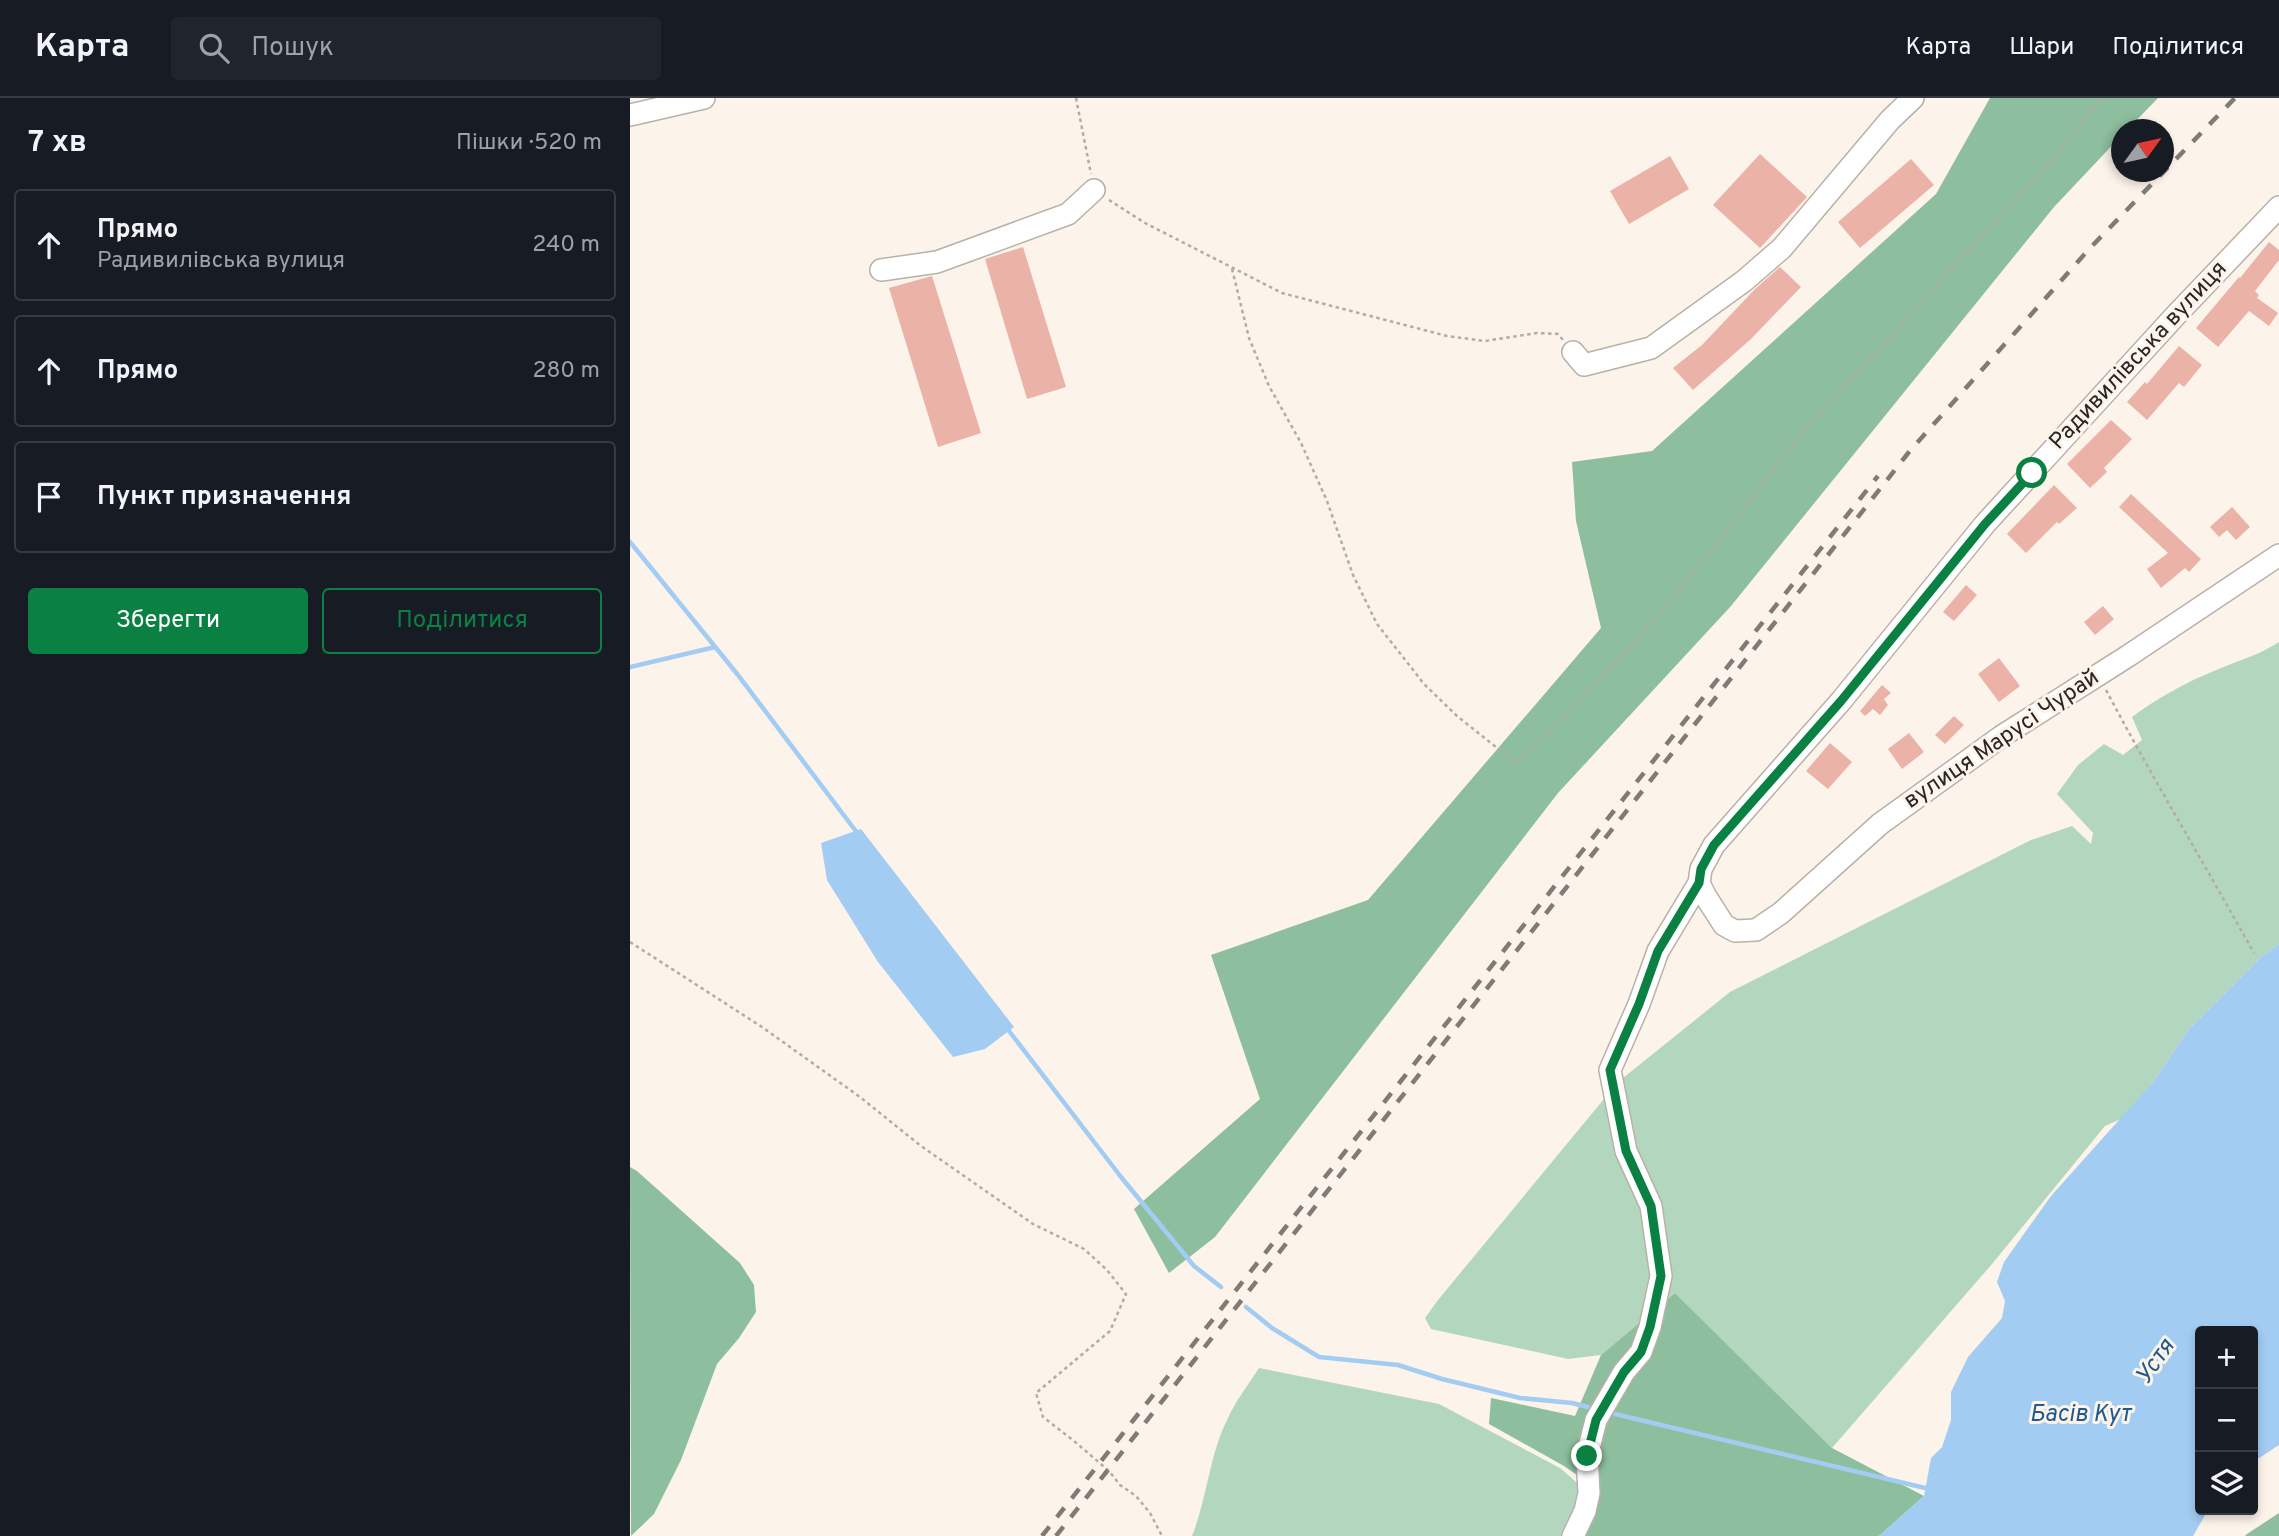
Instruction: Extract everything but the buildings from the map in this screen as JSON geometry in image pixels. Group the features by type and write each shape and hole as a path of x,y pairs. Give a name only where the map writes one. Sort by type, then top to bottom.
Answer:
{"street":[{"path":"630,115 704,98"},
{"path":"1573,352 1584,365 1651,348 1744,281 1782,248 1890,120 1913,98"},
{"path":"881,270 937,261 1068,214 1094,191"},
{"name":"Радивилівська вулиця","path":"1573,1536 1585,1511 1589,1493 1587,1456 1596,1420 1624,1372 1641,1352 1650,1327 1661,1276 1651,1206 1626,1151 1610,1070 1639,1004 1658,951 1699,883 1701,869 1714,845 1841,701 1985,524 2279,207"},
{"name":"вулиця Марусі Чурай","path":"1699,883 1724,925 1735,931 1756,930 1781,913 1880,824 2001,736 2279,555"}],"path":[{"path":"1076,98 1094,191 1145,223 1232,269 1282,293 1447,336 1485,341 1537,333 1558,334 1573,352"},
{"path":"1232,269 1249,338 1269,386 1327,501 1353,575 1377,624 1424,684 1457,716 1516,763 1554,727 1665,609 1808,426 2041,172 2101,98"},
{"path":"2098,675 2139,755 2199,854 2253,953"},
{"path":"630,942 762,1027 860,1097 921,1146 1033,1224 1084,1249 1107,1270 1126,1294 1111,1331 1036,1393 1043,1417 1136,1496 1150,1513 1162,1536"}],"green space":[{"path":"1990,98 2158,98 2138,119 2111,119 2111,147 2054,207 1731,606 1558,793 1215,1237 1169,1273 1134,1209 1260,1099 1211,955 1368,900 1601,628 1576,521 1572,462 1652,451 1936,194"},
{"path":"2279,642 2279,944 2262,956 2188,1030 2153,1082 2121,1119 2105,1126 1992,1264 1832,1448 1675,1293 1601,1355 1568,1359 1431,1329 1425,1318 1438,1300 1618,1082 1730,992 2031,840 2072,826 2091,844 2093,833 2057,794 2078,765 2104,744 2123,755 2142,740 2132,717 2203,675 2255,655"},
{"path":"630,1167 740,1263 754,1285 756,1312 717,1364 681,1460 654,1514 631,1536"},
{"path":"1675,1293 1832,1448 1924,1496 1879,1536 1578,1536 1593,1486 1564,1466 1489,1424 1491,1398 1575,1416 1601,1355"},
{"path":"1259,1368 1439,1404 1560,1468 1589,1493 1573,1536 1192,1536 1221,1434 1234,1407"},
{"path":"2279,1513 2279,1536 2245,1536 2247,1534"}],"water":[{"path":"861,829 1014,1027 985,1049 953,1057 878,962 827,880 821,843"},
{"name":"Басів Кут","path":"2279,944 2279,1445 2258,1459 2258,1326 2195,1326 2195,1515 2205,1515 2193,1536 1879,1536 1924,1496 1931,1458 1942,1447 1951,1420 1951,1392 1968,1357 2002,1318 2005,1301 1997,1282 2004,1262 2051,1196 2153,1082 2188,1030 2262,956"}],"waterway":[{"path":"630,542 738,675 858,834"},
{"path":"630,667 715,647"},
{"path":"1006,1027 1121,1177 1194,1266 1221,1287"},
{"path":"1246,1307 1272,1328 1319,1357 1398,1365 1520,1398 1588,1407"},
{"path":"1615,1414 1925,1488"}],"railway":[{"path":"1056,1536 1909,452 2091,247 2235,98"},
{"path":"1042,1536 1878,476"}],"route":[{"path":"1587,1456 1596,1420 1624,1372 1641,1352 1650,1327 1661,1276 1651,1206 1626,1151 1610,1070 1639,1004 1658,951 1699,883 1701,869 1714,845 1841,701 1985,524 2032,473"}],"water label":[{"name":"Устя","path":"2156,1362"}]}
